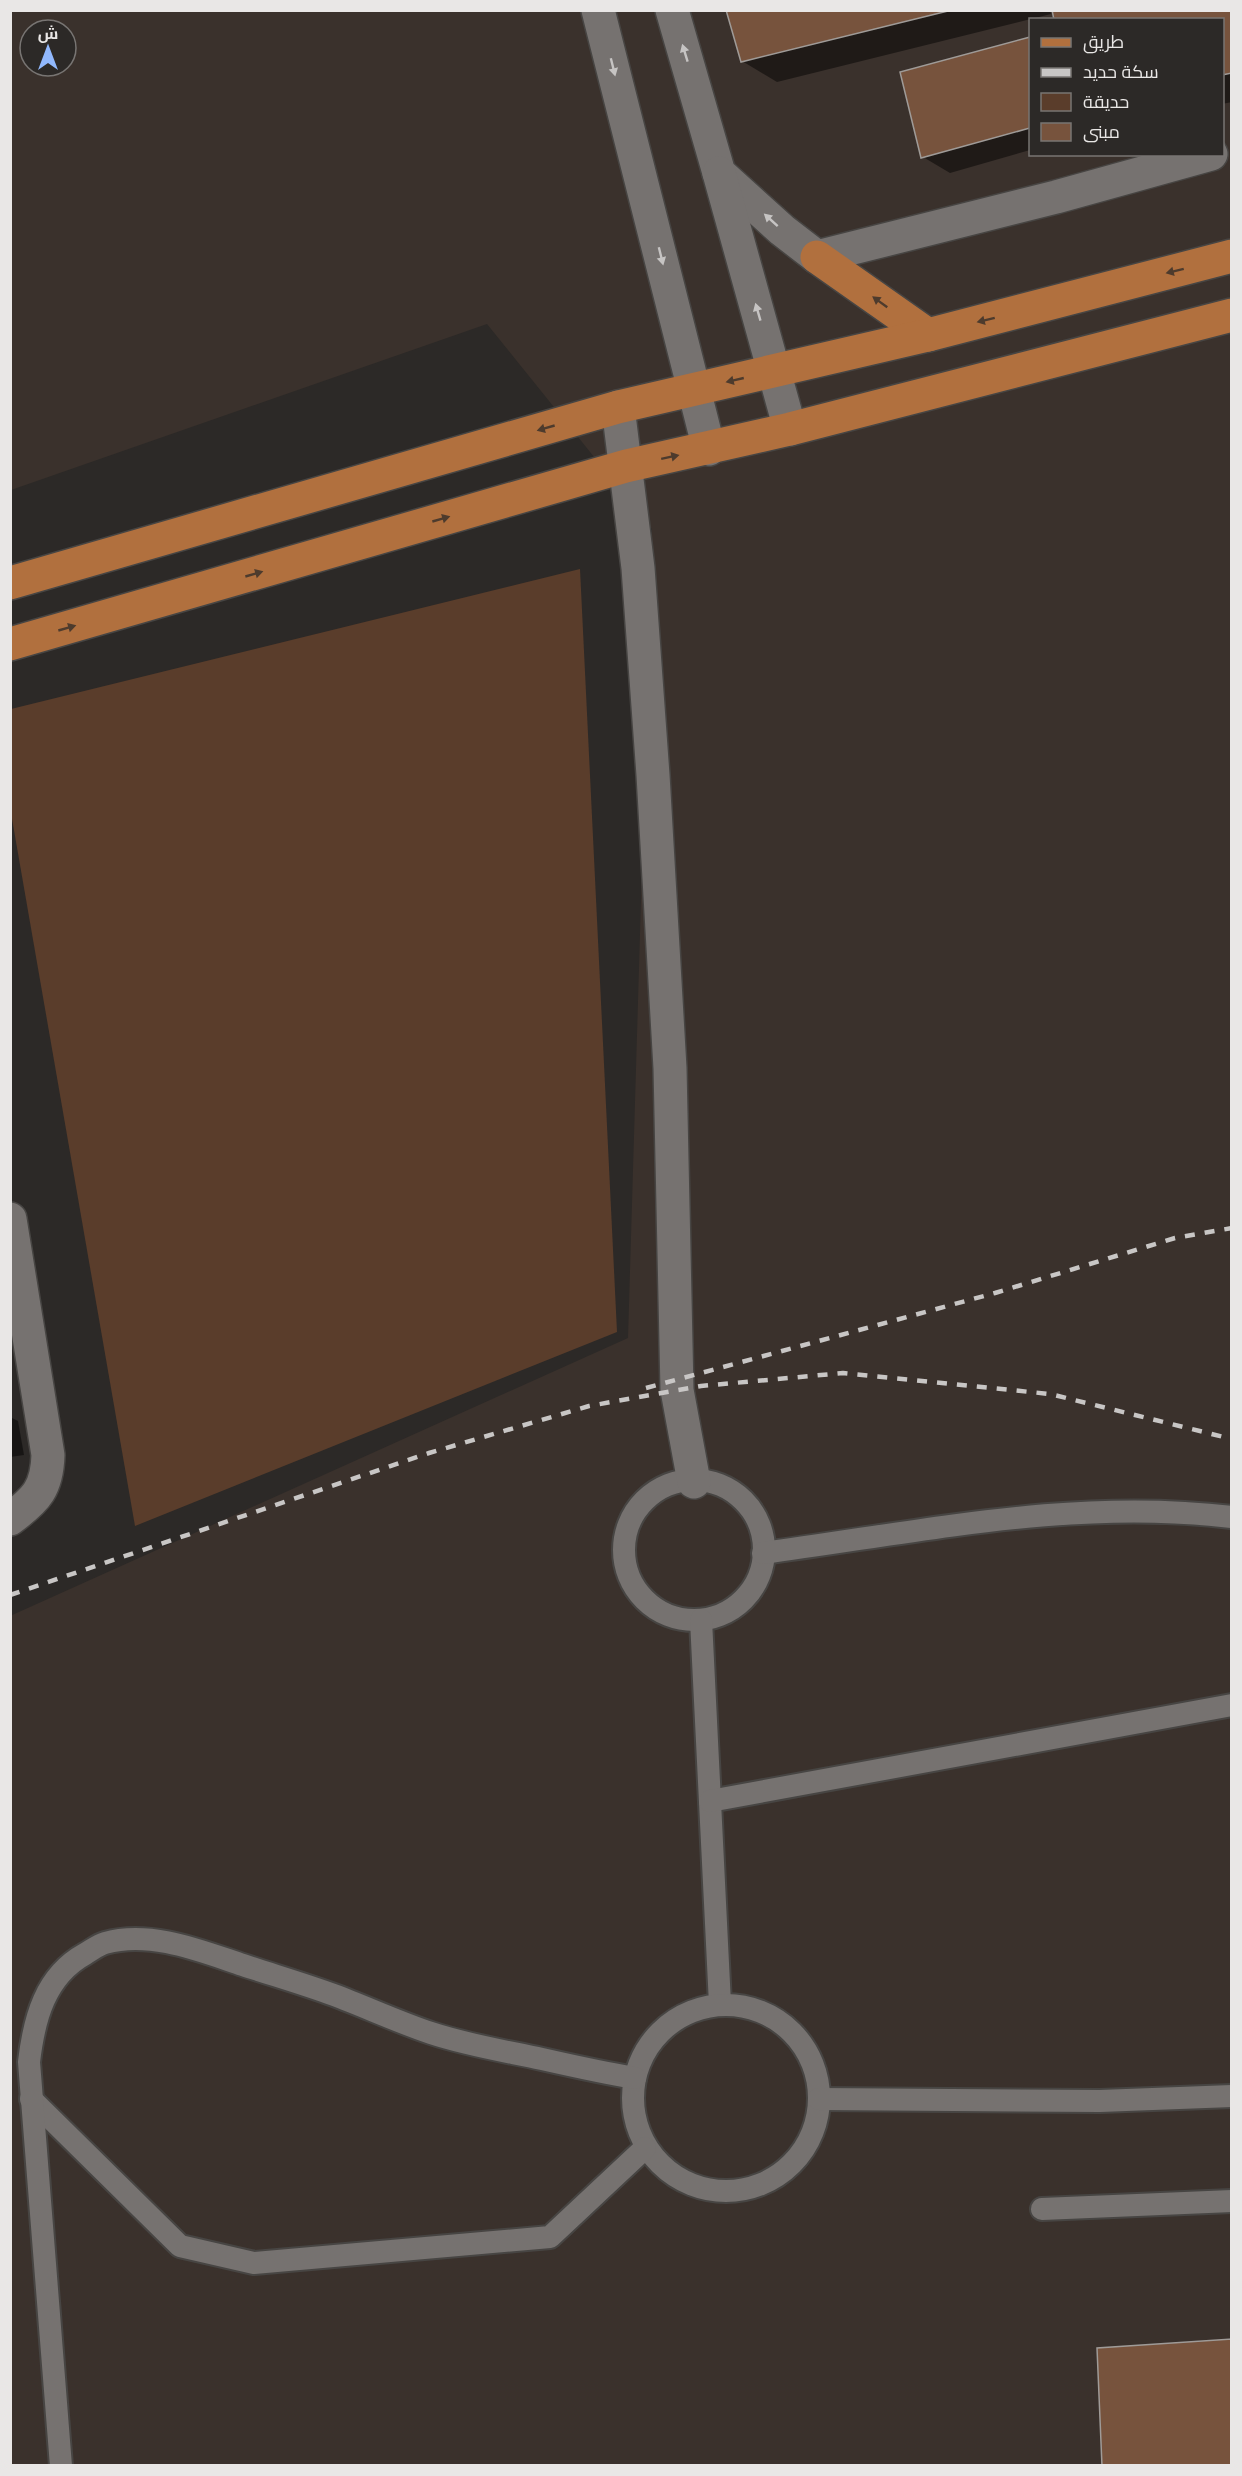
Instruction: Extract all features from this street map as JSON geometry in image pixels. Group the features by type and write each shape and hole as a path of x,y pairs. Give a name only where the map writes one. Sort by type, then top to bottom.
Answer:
{"main road":[{"path":"817,256 928,334"},
{"path":"10,583 618,407 928,334 1232,256"},
{"path":"10,644 626,466 790,429 1232,315"}],"street":[{"path":"598,10 709,449"},
{"path":"672,10 790,429"},
{"path":"719,173 782,230 817,256 1056,197 1204,156"},
{"path":"618,407 638,568 653,775 669,1046 677,1390 694,1482"},
{"path":"10,1219 48,1455 47,1472 37,1497 10,1519"}],"lane":[{"path":"708,1481 730,1490 749,1505 761,1526 763,1553 758,1580 738,1605 717,1617 701,1620 676,1618 654,1607 642,1597 629,1576 624,1550 628,1526 636,1511 653,1494 675,1482 708,1481"},
{"path":"763,1553 1025,1515 1106,1510 1161,1511 1232,1517"},
{"path":"701,1620 720,2004"},
{"path":"710,1801 1232,1705"},
{"path":"61,2466 29,2062 34,2024 41,2004 64,1969 82,1956 104,1944 126,1939 158,1941 209,1954 334,1995 429,2032 466,2043 582,2070 635,2078"},
{"path":"720,2004 742,2006 773,2016 798,2038 812,2063 819,2084 819,2099 818,2116 807,2146 786,2171 752,2188 720,2192 697,2188 668,2172 645,2148 636,2129 631,2097 640,2059 658,2032 679,2016 720,2004"},
{"path":"819,2099 1100,2102 1232,2097"},
{"path":"31,2099 180,2246 254,2263 550,2237 645,2148"},
{"path":"1042,2209 1232,2201"}],"shaded area":[{"path":"11,11 1231,11 1231,2465 11,2465 10,1616 628,1338 652,529 487,324 11,490"}],"green space":[{"path":"580,569 617,1332 135,1526 11,813 11,709"}],"building":[{"path":"726,10 952,10 741,62"},
{"path":"1052,10 1232,10 1232,73 1224,75 1224,18 1054,18"},
{"path":"1029,37 1029,128 921,158 900,72"},
{"path":"1232,2339 1232,2466 1102,2466 1097,2348"}],"railway":[{"path":"646,1388 995,1293 1175,1238 1232,1228"},
{"path":"10,1595 429,1453 589,1406 701,1386 843,1373 1050,1394 1232,1439"}]}
